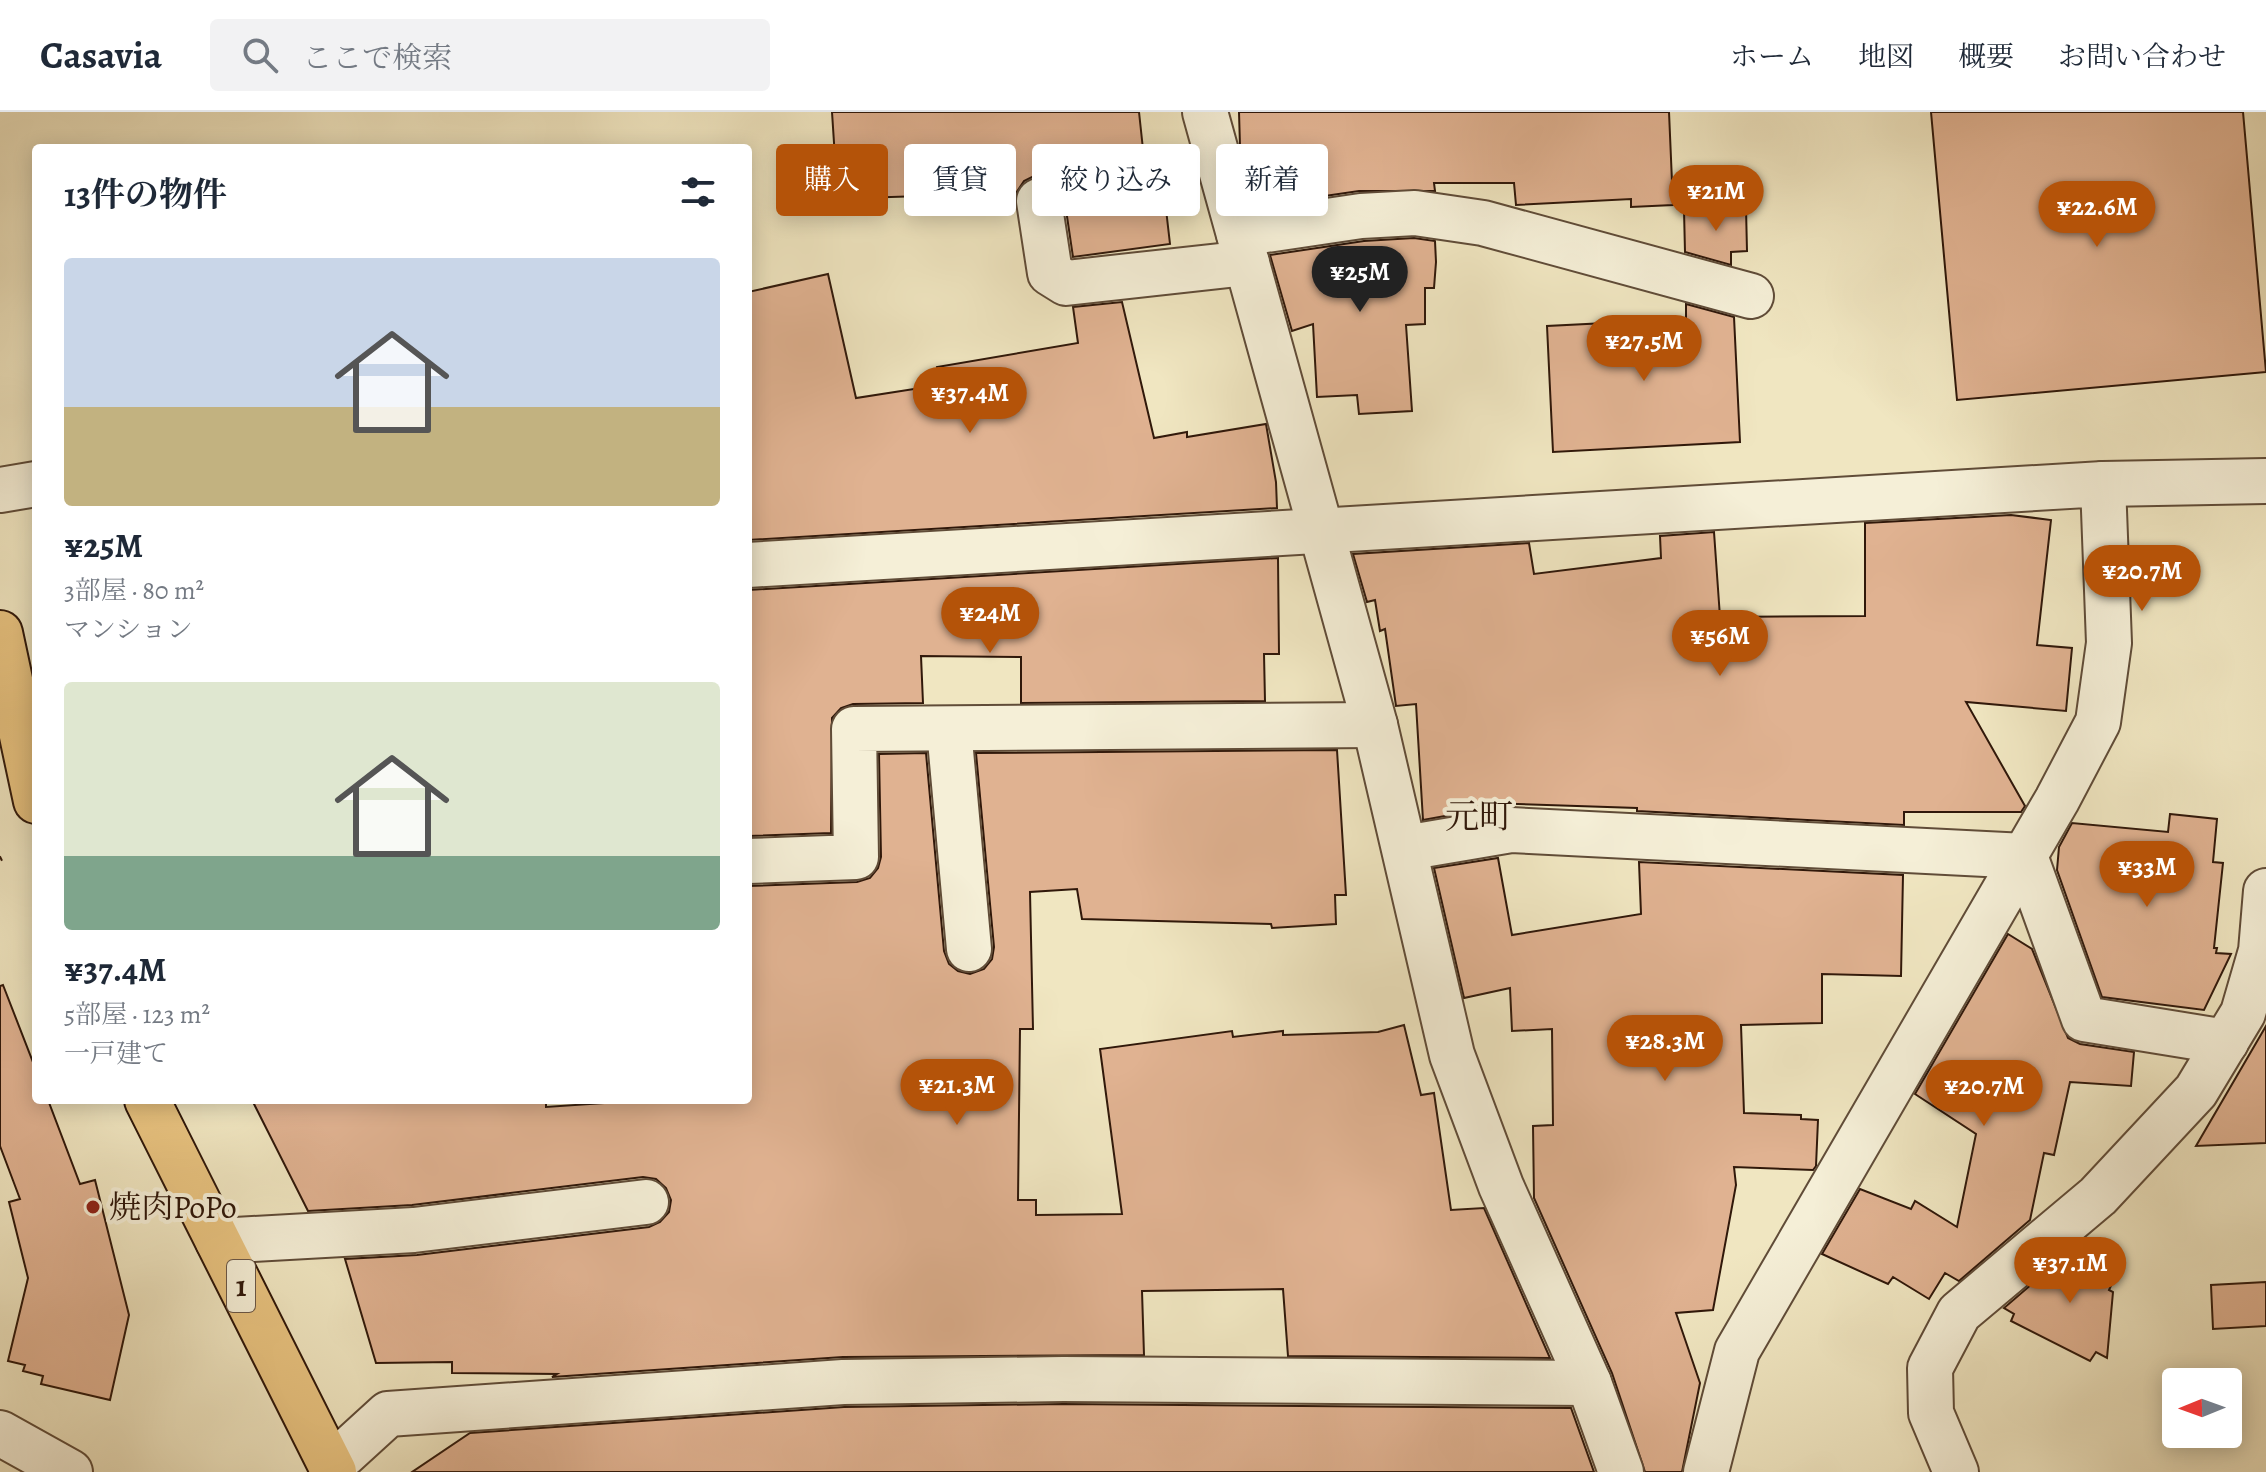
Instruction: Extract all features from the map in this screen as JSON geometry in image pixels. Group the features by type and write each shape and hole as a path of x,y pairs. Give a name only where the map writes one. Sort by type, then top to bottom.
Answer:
{"highway":[{"path":"0,633 32,782"},
{"name":"1","path":"149,1104 332,1469"}],"street":[{"path":"1205,112 1375,725 1405,848 1428,964 1452,1055 1501,1186 1589,1383 1621,1472"},
{"path":"1041,216 1050,273 1066,283 1243,249 1361,216 1415,213 1483,223 1751,296"},
{"path":"752,565 2103,484 2266,481"},
{"path":"1706,1472 1737,1351 2025,856 2098,722 2109,643 2103,484"},
{"path":"0,490 32,485"},
{"path":"752,861 856,857 854,729 1375,725"},
{"path":"949,729 969,949"},
{"path":"1405,848 1511,830 2025,856"},
{"path":"2025,856 2084,1019 2245,1023"},
{"path":"1956,1472 1931,1413 1930,1368 1959,1313 2098,1196 2196,1091 2245,1023 2261,951 2266,891"},
{"path":"218,1241 414,1230 646,1202"},
{"path":"332,1469 388,1414 843,1382 1063,1379 1589,1383"},
{"path":"0,1433 70,1472"}],"building":[{"path":"832,112 1139,112 1142,144 1032,144 1032,177 1024,181 1016,193 1016,144 904,144 904,197 888,197 888,144 834,144"},
{"path":"1239,112 1669,112 1673,205 1631,207 1631,199 1516,205 1514,183 1434,183 1435,191 1359,191 1328,196 1328,144 1240,144"},
{"path":"1931,112 2243,112 2266,372 1957,400"},
{"path":"1746,208 1747,251 1731,252 1731,265 1685,252 1684,210"},
{"path":"1067,216 1167,216 1170,244 1073,257"},
{"path":"1414,238 1435,241 1436,262 1434,288 1425,288 1425,324 1406,325 1412,411 1359,414 1357,395 1317,397 1313,324 1292,331 1270,255 1364,241"},
{"path":"828,274 856,398 940,385 937,367 1078,343 1073,307 1122,302 1154,438 1187,432 1187,437 1266,424 1277,508 752,540 752,291"},
{"path":"1686,304 1734,317 1740,442 1553,452 1547,326 1686,319"},
{"path":"2011,515 2051,520 2037,645 2072,648 2066,711 1966,702 2025,806 2021,812 1904,812 1904,825 1637,811 1637,808 1488,803 1489,808 1423,820 1416,704 1396,706 1385,629 1380,631 1375,600 1367,602 1353,554 1529,543 1534,574 1661,558 1660,536 1714,532 1720,617 1865,616 1865,523"},
{"path":"1278,558 1279,654 1264,654 1265,701 1021,703 1021,657 921,656 923,703 853,704 841,708 832,718 831,833 752,836 752,590"},
{"path":"1337,750 1346,895 1335,895 1336,924 1272,928 1271,924 1082,919 1077,889 1030,892 1033,1029 1020,1029 1018,1200 1036,1200 1036,1215 1122,1214 1100,1049 1232,1031 1233,1037 1283,1031 1283,1035 1378,1032 1404,1025 1421,1095 1434,1093 1451,1210 1484,1208 1550,1358 1288,1356 1283,1289 1142,1291 1144,1355 843,1357 552,1377 557,1374 452,1373 452,1362 376,1363 345,1259 417,1255 649,1227 660,1222 669,1212 671,1200 666,1188 656,1179 643,1177 412,1205 308,1211 254,1104 546,1104 546,1107 752,1104 752,886 857,882 870,878 878,868 881,857 879,754 926,753 944,951 949,964 958,971 970,974 984,969 992,959 994,947 976,753"},
{"path":"2170,814 2217,819 2213,862 2223,863 2214,948 2217,948 2216,953 2231,954 2204,1010 2102,997 2057,870 2059,847 2072,823 2168,832"},
{"path":"1498,858 1512,935 1641,914 1639,862 1903,875 1901,976 1822,974 1822,1023 1741,1025 1744,1113 1801,1115 1801,1119 1818,1120 1816,1166 1813,1170 1734,1167 1736,1185 1713,1310 1676,1313 1700,1383 1682,1472 1645,1472 1612,1373 1534,1198 1533,1126 1553,1125 1552,1029 1512,1031 1510,988 1464,998 1434,868"},
{"path":"2008,934 2032,949 2068,1038 2080,1044 2134,1052 2131,1086 2070,1082 2054,1155 2044,1153 2030,1220 1959,1281 1945,1273 1929,1299 1893,1277 1888,1284 1822,1254 1860,1189 1911,1209 1915,1201 1957,1227 1976,1134 1915,1094"},
{"path":"3,985 32,1060 32,1104 50,1104 80,1184 95,1180 129,1315 110,1400 41,1384 43,1376 23,1371 25,1365 8,1361 28,1278 9,1202 20,1199 0,1146 0,986"},
{"path":"2266,1026 2266,1143 2196,1146"},
{"path":"2074,1248 2118,1270 2109,1290 2113,1292 2107,1358 2096,1352 2090,1361 2011,1321 2014,1314 2004,1308"},
{"path":"2266,1282 2266,1326 2213,1329 2211,1285"},
{"path":"1063,1404 1571,1408 1594,1472 412,1472 470,1433 844,1407"}],"place":[{"name":"焼肉PoPo","path":"93,1207"}],"district":[{"name":"元町","path":"1479,816"}]}
